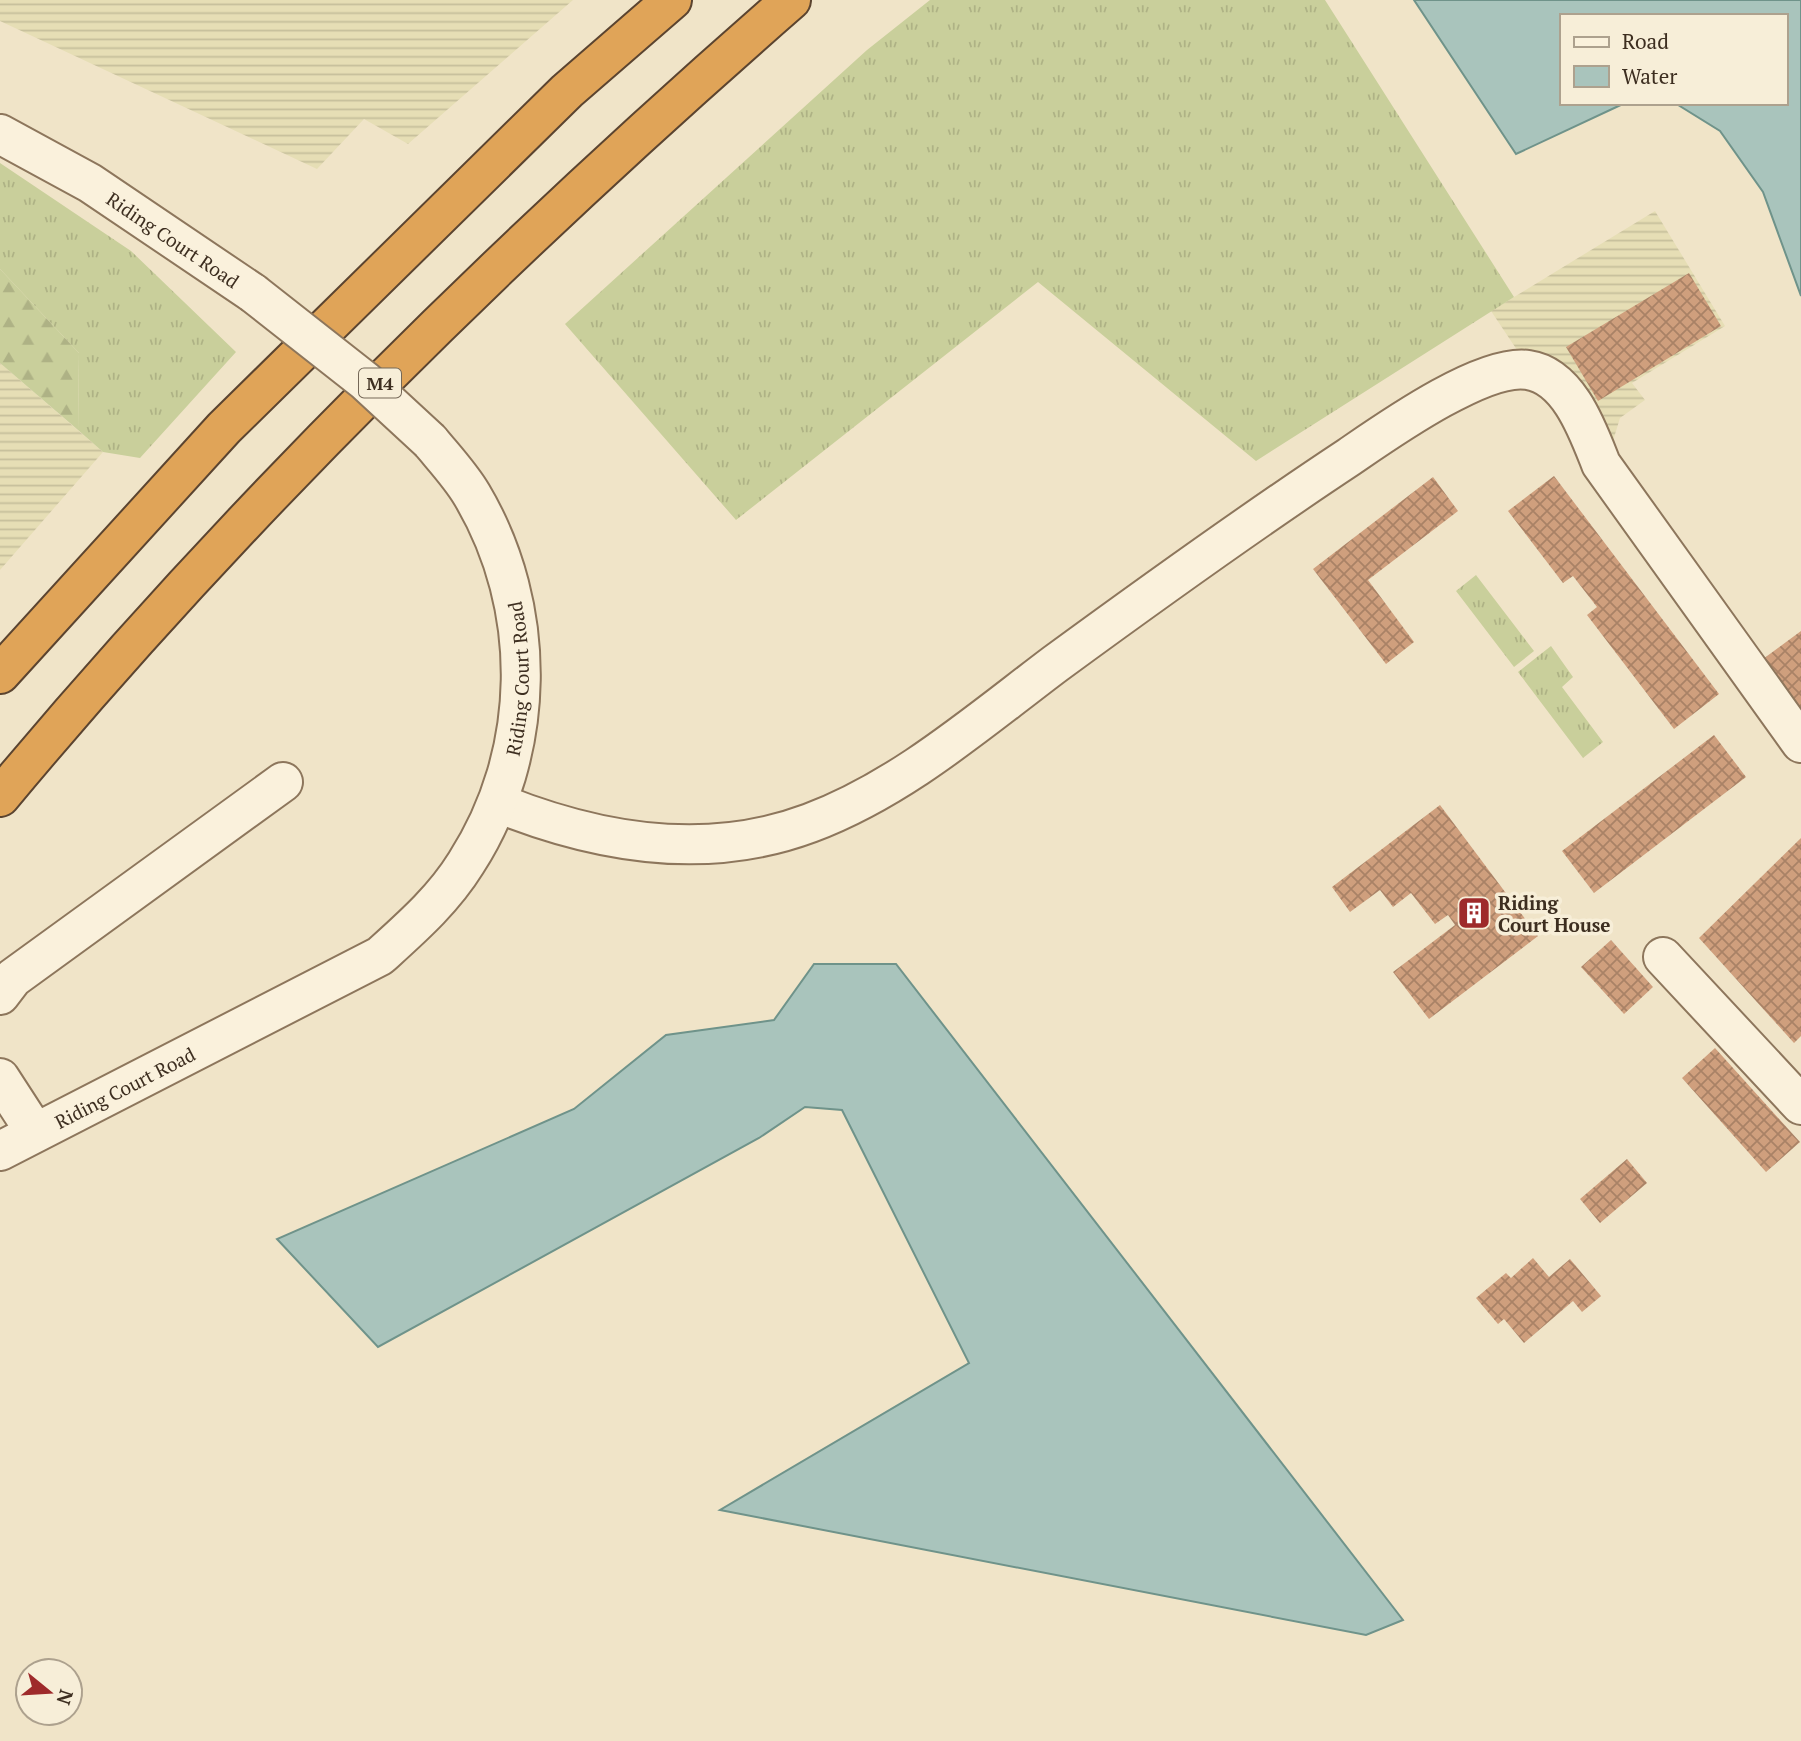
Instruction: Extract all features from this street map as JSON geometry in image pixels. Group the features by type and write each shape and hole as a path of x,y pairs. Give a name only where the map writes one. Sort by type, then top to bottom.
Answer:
{"highway":[{"path":"0,674 224,428 567,91 672,0"},
{"name":"M4","path":"0,797 186,586 427,335 657,117 791,0"}],"street":[{"name":"Riding Court Road","path":"0,134 90,183 253,293 365,381 430,441 472,494 495,543 516,605 522,673 516,743 498,803 466,863 428,913 380,956 0,1151"},
{"path":"498,803 596,836 665,846 744,840 807,824 870,797 930,757 1250,523 1406,418 1491,374 1518,369 1533,370 1562,388 1588,429 1601,464 1801,743"},
{"path":"0,995 13,978 283,782"},
{"path":"1663,957 1801,1105"},
{"path":"0,1078 35,1132"}],"shaded area":[{"path":"0,0 573,0 408,144 364,119 317,169 0,21"},
{"path":"1655,211 1725,326 1632,383 1645,400 1620,418 1608,457 1547,395 1491,311"},
{"path":"0,363 103,452 0,570"}],"green space":[{"path":"930,0 1325,0 1514,297 1256,461 1038,282 736,520 565,324 867,50"},
{"path":"0,163 131,251 236,352 140,458 103,452 78,430 79,353 0,269"},
{"path":"0,269 79,353 78,430 0,363"},
{"path":"1476,575 1534,651 1514,667 1456,591"},
{"path":"1551,646 1573,677 1562,687 1603,742 1583,758 1518,672"}],"water":[{"path":"1414,0 1801,0 1801,296 1763,192 1720,131 1678,105 1787,105 1787,14 1560,14 1560,105 1621,105 1516,154"},
{"path":"814,964 896,964 1403,1620 1366,1635 720,1510 969,1363 842,1110 805,1107 759,1138 378,1347 277,1239 574,1109 666,1035 774,1020"}],"building":[{"path":"1689,273 1721,326 1598,401 1566,347"},
{"path":"1554,476 1719,694 1674,729 1587,615 1597,607 1573,576 1563,583 1508,511"},
{"path":"1433,477 1458,511 1368,580 1414,642 1386,664 1313,569"},
{"path":"1801,631 1801,720 1759,662"},
{"path":"1714,735 1746,777 1594,893 1562,851"},
{"name":"Riding Court House","path":"1440,805 1538,936 1429,1019 1393,972 1455,925 1448,915 1435,924 1411,893 1393,907 1380,890 1350,912 1332,887"},
{"path":"1801,838 1801,1036 1794,1043 1699,938"},
{"path":"1611,940 1653,987 1624,1014 1581,967"},
{"path":"1715,1048 1800,1142 1766,1172 1682,1078"},
{"path":"1627,1159 1647,1183 1600,1223 1580,1199"},
{"path":"1533,1258 1549,1277 1570,1259 1601,1296 1582,1312 1573,1301 1524,1343 1504,1319 1498,1324 1476,1298 1506,1273 1511,1278"}],"place":[{"name":"Riding Court House","path":"1474,913"}]}
